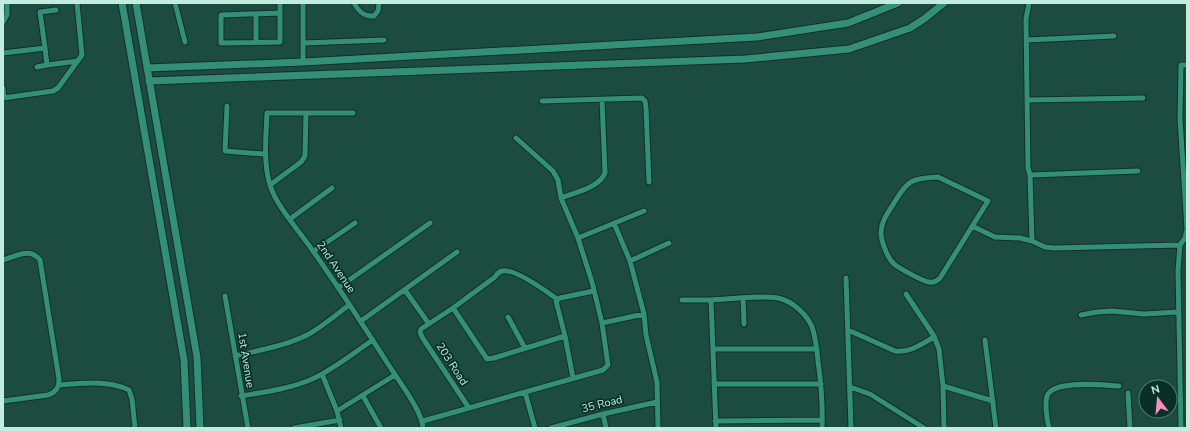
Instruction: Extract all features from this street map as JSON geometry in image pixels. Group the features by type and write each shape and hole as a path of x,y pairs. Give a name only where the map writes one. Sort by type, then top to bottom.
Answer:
{"street":[{"path":"3,22 7,15 7,3"},
{"path":"3,88 4,98 55,90 81,56 82,52 77,3"},
{"path":"122,3 184,360 187,428"},
{"path":"136,3 197,357 200,428"},
{"path":"175,3 185,42"},
{"path":"280,3 280,13 280,42 221,43 221,15 280,13"},
{"path":"303,3 303,62"},
{"path":"354,3 358,11 370,17 374,16 378,11 379,3"},
{"path":"147,68 303,62 757,38 848,23 898,3"},
{"path":"149,81 745,59 849,49 910,28 924,20 944,3"},
{"path":"1029,3 1026,19 1028,168 1030,175 1032,241"},
{"path":"47,65 40,12 56,10"},
{"path":"256,14 256,42"},
{"path":"1027,40 1114,36"},
{"path":"302,43 384,40"},
{"path":"3,53 45,48"},
{"path":"37,67 78,61"},
{"path":"1181,428 1178,270 1180,245 1185,238 1187,229 1180,120 1181,65 1187,65"},
{"path":"542,101 642,98 645,101 649,182"},
{"path":"1028,100 1143,98"},
{"path":"561,198 597,183 605,173 602,100"},
{"path":"227,106 225,151 264,154"},
{"name":"2nd Avenue","path":"306,113 267,113 264,154 270,185 278,202 314,251 361,321 423,421"},
{"path":"270,185 301,162 306,156 306,113 353,113"},
{"path":"1180,120 1187,119"},
{"path":"423,428 423,421 603,370 608,365 602,323 594,291 578,238 561,198 558,180 553,172 516,138"},
{"path":"1030,175 1138,171"},
{"path":"938,177 988,201 972,226 940,278 932,282 922,280 893,264 882,243 880,233 883,220 901,190 914,180 938,177"},
{"path":"290,218 332,188"},
{"path":"578,238 644,211"},
{"path":"314,251 355,223"},
{"path":"338,288 430,223"},
{"path":"614,223 630,261 644,314 646,335 657,382 658,428"},
{"path":"972,226 995,237 1020,238 1032,241 1045,247 1054,248 1180,245"},
{"path":"630,261 668,243"},
{"path":"361,321 457,252"},
{"path":"3,260 27,253 32,253 40,260 59,379 57,390 48,395 3,401"},
{"path":"405,290 429,324 453,308 503,270 510,271 526,279 557,299 594,291"},
{"path":"846,278 851,428"},
{"path":"906,294 934,337 939,349 943,386 944,428"},
{"name":"1st Avenue","path":"226,296 241,396 248,428"},
{"path":"743,298 744,324"},
{"path":"682,300 780,298 795,306 809,322 813,330 821,384 822,428"},
{"path":"557,299 556,304 565,336 573,378"},
{"path":"711,300 716,428"},
{"path":"235,356 270,348 301,338 350,305"},
{"path":"453,308 487,358 494,358 565,336"},
{"path":"1081,316 1097,312 1112,311 1144,314 1178,312"},
{"path":"602,323 644,314"},
{"path":"508,317 525,348"},
{"name":"203 Road","path":"429,324 421,329 420,332 469,408"},
{"path":"848,330 895,351 903,352 910,350 934,337"},
{"path":"241,396 286,388 312,380 373,340"},
{"path":"984,340 996,428"},
{"path":"713,349 817,349"},
{"path":"322,374 337,411 341,428"},
{"path":"337,411 395,375"},
{"path":"59,385 86,382 122,387 129,390 132,398 135,428"},
{"path":"714,384 821,384"},
{"path":"1049,428 1047,399 1048,394 1053,389 1071,384 1119,386"},
{"path":"943,386 993,401"},
{"path":"850,387 870,394 924,428"},
{"path":"525,392 535,428"},
{"path":"1128,393 1130,428"},
{"path":"363,396 381,428"},
{"name":"35 Road","path":"551,428 603,414 657,402"},
{"path":"603,414 606,428"},
{"path":"294,428 340,420"},
{"path":"716,421 822,420"}]}
